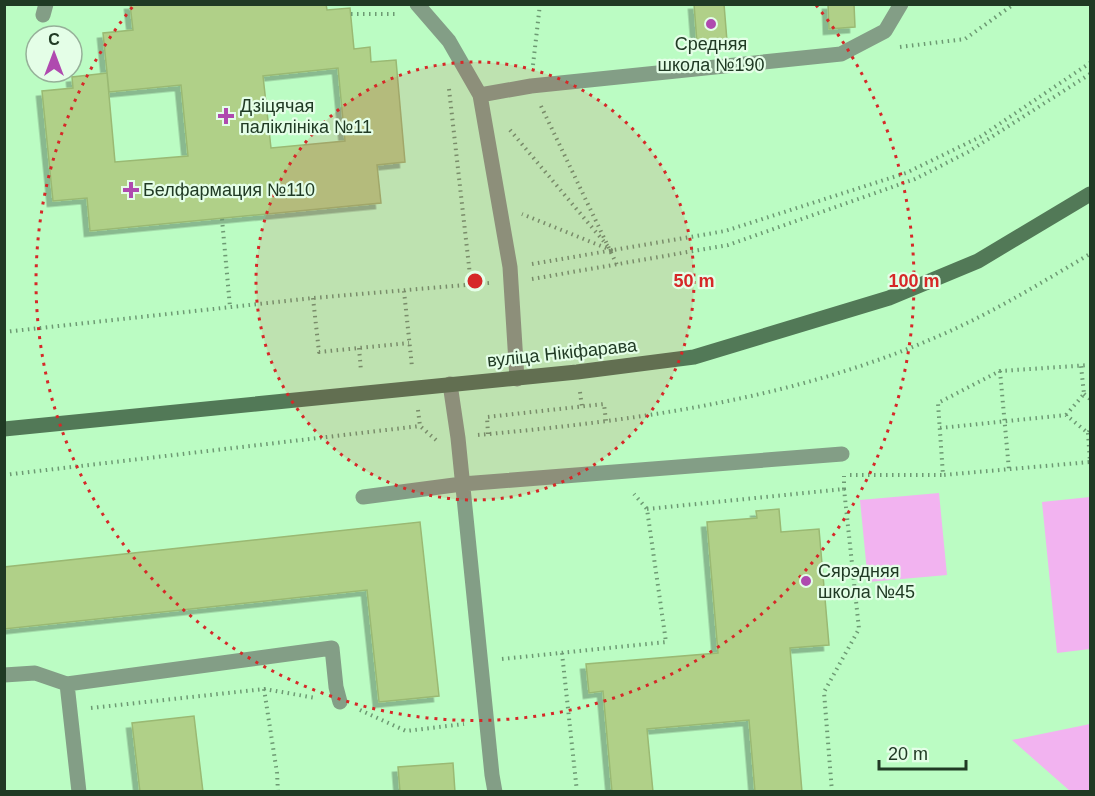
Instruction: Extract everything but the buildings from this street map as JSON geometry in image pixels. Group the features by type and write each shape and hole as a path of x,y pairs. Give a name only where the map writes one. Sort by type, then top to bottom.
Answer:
{"main road":[{"name":"вуліца Нікіфарава","path":"4,429 517,379 694,357 889,298 978,261 1090,194"}],"lane":[{"path":"480,95 531,86 841,54 885,31 901,4"},
{"path":"412,9 449,41 480,95 511,275 517,379"},
{"path":"450,384 458,438 495,792"},
{"path":"363,497 462,484 842,454"},
{"path":"4,675 35,673 67,684 332,648 340,702"},
{"path":"67,684 79,792"}],"path":[{"path":"540,4 531,86 617,264"},
{"path":"897,47 965,39 1014,4"},
{"path":"351,14 371,15 412,9"},
{"path":"4,332 230,306 471,284 611,250 725,231 906,173 980,137 1090,63"},
{"path":"511,275 617,264 728,246 915,179 968,152 1090,74"},
{"path":"449,87 471,284"},
{"path":"480,95 611,250"},
{"path":"499,204 611,250"},
{"path":"222,219 230,306"},
{"path":"458,438 606,421 701,406 834,375 933,339 983,316 1090,254"},
{"path":"313,298 319,352 409,343 404,291"},
{"path":"943,475 938,403 1000,371 1090,365"},
{"path":"1081,366 1084,394 1090,399"},
{"path":"1000,371 1009,470"},
{"path":"940,428 1066,415 1084,394"},
{"path":"488,434 487,417 593,405 604,404 606,421"},
{"path":"832,792 824,692 859,629 844,476 943,475 1090,462 1089,432 1066,415"},
{"path":"4,475 420,426"},
{"path":"480,662 666,642 647,509 616,472"},
{"path":"647,509 844,489"},
{"path":"562,653 577,792"},
{"path":"69,711 264,689 346,703 406,731 487,721"},
{"path":"264,689 278,792"}],"shaded area":[{"path":"939,493 947,575 868,582 860,500"},
{"path":"1090,497 1090,649 1057,653 1042,502"},
{"path":"1090,724 1090,791 1070,791 1012,740"}],"place":[{"name":"Средняя школа №190","path":"711,24"},
{"name":"Дзіцячая паліклініка №11","path":"226,116"},
{"name":"Белфармация №110","path":"131,190"},
{"name":"Сярэдняя школа №45","path":"806,581"}]}
